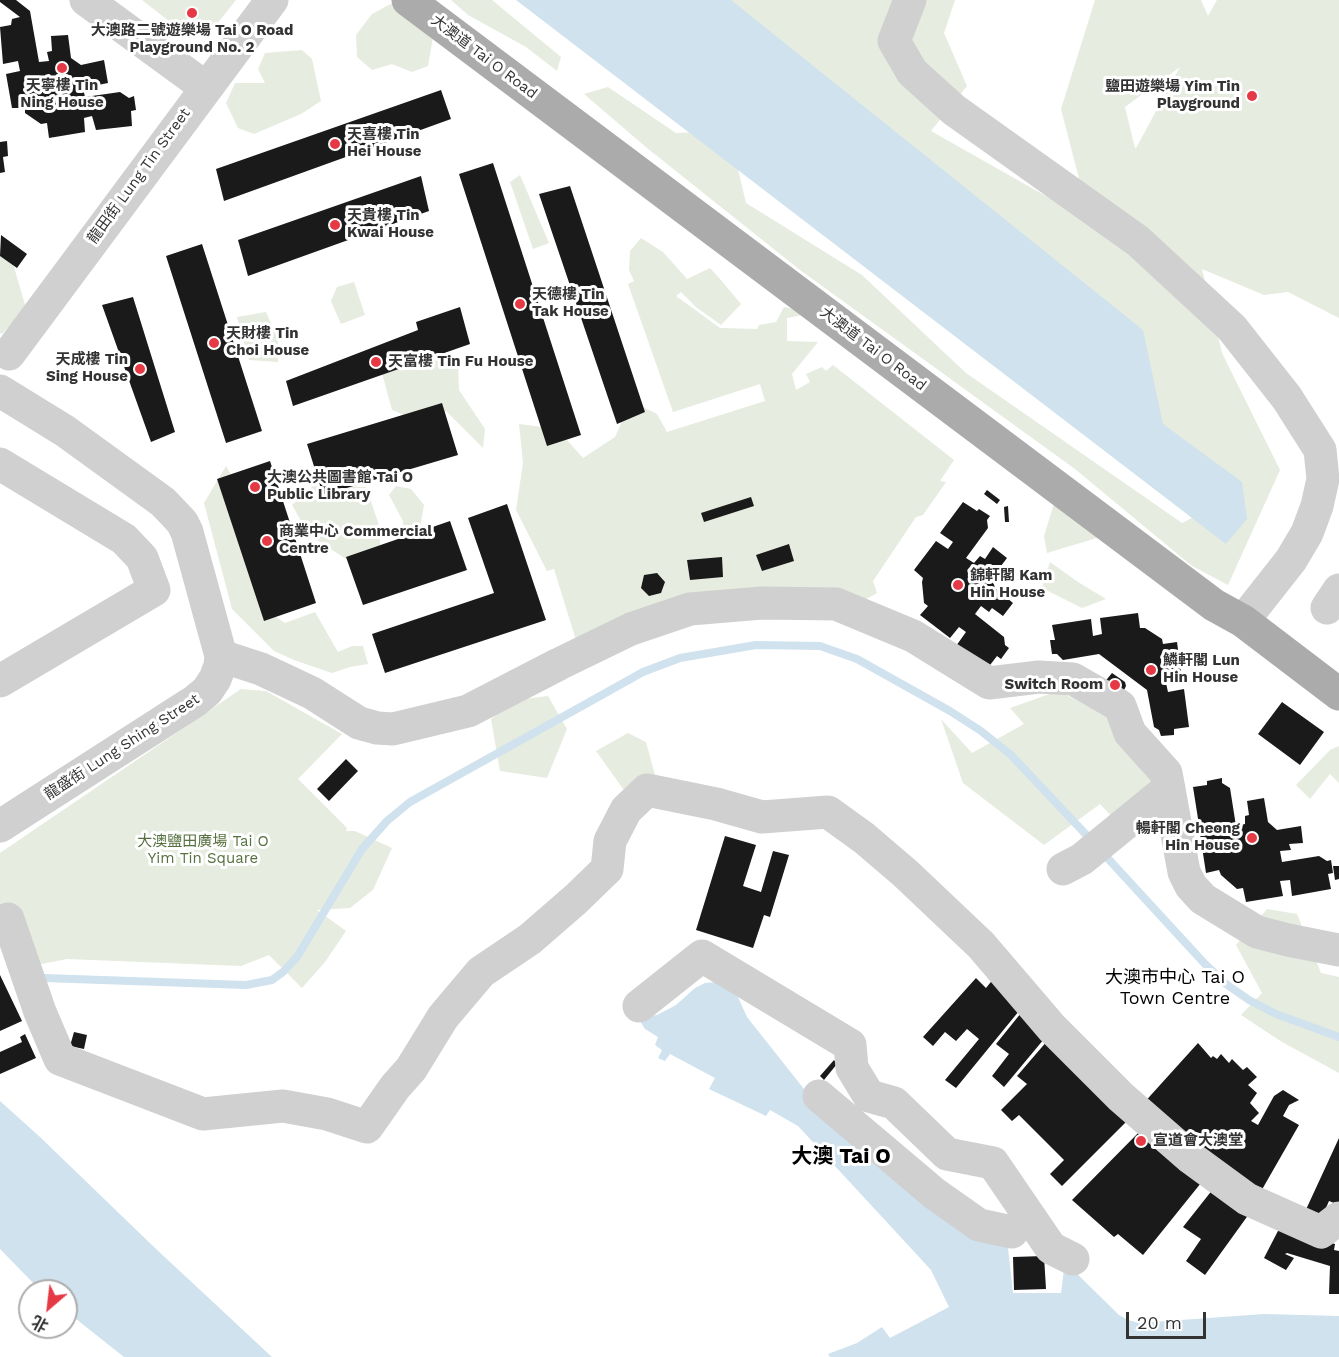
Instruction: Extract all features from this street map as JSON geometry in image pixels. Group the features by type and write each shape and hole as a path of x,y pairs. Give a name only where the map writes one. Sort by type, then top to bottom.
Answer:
{"main road":[{"name":"大澳道 Tai O Road","path":"408,0 1214,605 1243,621 1336,687"}],"street":[{"path":"86,0 205,87"},
{"name":"龍田街 Lung Tin Street","path":"9,354 205,87 272,0"},
{"path":"910,0 894,41 912,72 954,110 1138,241 1232,328 1287,398 1320,450 1330,450 1323,479 1327,517 1307,533 1291,560 1243,621"},
{"path":"0,391 65,431 173,512 187,532 221,656 261,669 312,693 359,723 376,728 393,729 468,711 631,629 690,609 762,603 836,604 913,636 989,683 1040,677 1073,679 1120,706 1130,734 1166,773 1184,872 1191,886 1203,899 1257,932 1339,950"},
{"path":"0,465 123,539 142,558 154,590 0,681"},
{"name":"龍盛街 Lung Shing Street","path":"0,826 195,701 207,691 215,679 221,656"},
{"path":"1073,864 1169,788"},
{"path":"8,919 40,1012 60,1059 203,1114 283,1106 327,1114 367,1127 395,1087 411,1069 443,1017 481,972 530,939 606,869 610,841 626,810 647,790 716,804 762,817 828,813 864,838 897,866 981,945 1052,1028 1121,1097 1191,1158 1247,1199 1320,1232 1339,1218"},
{"path":"639,1006 702,956 850,1045 852,1068 869,1096 894,1103 947,1154 993,1163 1051,1248 1073,1259"},
{"path":"819,1096 935,1194 979,1225 1012,1232"},
{"path":"852,1124 869,1096"},
{"path":"935,1194 967,1158"}],"green space":[{"name":"大澳路二號遊樂場 Tai O Road Playground No. 2","path":"142,0 236,0 216,25 204,33 189,33 174,25"},
{"path":"398,0 434,31 428,66 412,72 392,64 372,70 357,57 356,35 372,14"},
{"path":"451,0 492,0 561,57 557,71 526,47 468,15"},
{"path":"726,0 955,0 944,33 967,86 931,131 1090,221 1061,109 1095,0 1201,0 1208,16 1217,0 1339,0 1339,318 1288,292 1264,295 1202,269 1222,353 1280,470 1228,585 1192,566 1075,469 800,270 647,148 584,94 608,87 676,133 729,131 746,203 862,275 966,373 1182,523 1213,507","holes":["1180,67 1136,148 1125,107"]},
{"path":"302,50 312,59 321,101 301,114 254,134 238,128 226,103 235,83 265,83 258,69 265,53"},
{"path":"520,175 549,243 533,249 510,182"},
{"path":"641,238 663,252 687,279 710,268 720,279 741,304 721,325 696,307 681,292 676,296 720,328 757,329 759,325 776,322 784,307 812,313 787,318 787,341 818,342 792,374 796,390 810,382 806,374 822,367 826,371 833,365 954,460 940,481 946,482 923,515 916,517 873,581 877,593 854,606 821,599 576,640 554,569 547,571 516,510 523,463 519,424 557,429 583,458 615,437 631,401 657,414 667,432 765,401 760,384 673,412 628,284 634,281 629,270 630,251"},
{"path":"0,249 9,250 26,308 2,334 0,333"},
{"path":"354,282 365,315 341,324 331,301 337,287"},
{"path":"266,312 278,339 278,362 249,360 237,317"},
{"path":"432,346 458,363 459,390 485,429 483,448 446,411 421,422 392,410 379,362"},
{"path":"226,466 240,490 265,610 285,623 315,612 338,652 352,646 363,646 368,664 332,673 294,660 274,651 232,609 204,503"},
{"path":"313,486 366,487 378,522 381,554 346,559 309,535 292,505"},
{"path":"396,486 411,489 424,505 417,544 402,550 403,521 389,495"},
{"path":"1056,497 1100,537 1047,553 1044,536"},
{"path":"1050,562 1106,599 1082,608 1042,588"},
{"name":"大澳鹽田廣場 Tai O Yim Tin Square","path":"241,689 266,691 342,734 298,779 347,828 346,831 355,831 392,848 373,890 350,908 317,910 346,931 325,962 302,988 269,955 241,966 67,959 36,965 0,913 0,853"},
{"path":"1058,691 1113,719 1158,782 1115,820 1100,804 1044,845 963,783 941,719 972,753 1024,724 1010,708"},
{"path":"548,696 567,729 547,778 500,771 491,719 515,700"},
{"path":"628,733 646,742 657,782 626,793 596,751"},
{"path":"1339,746 1339,783 1330,774 1310,799 1296,785 1330,750"},
{"path":"1267,909 1297,914 1321,973 1339,977 1339,1073 1282,1042 1241,1015 1262,993 1236,945"}],"water":[{"path":"516,0 731,0 1143,330 1163,424 1242,482 1247,519 1226,544"},
{"path":"717,982 737,995 747,1017 804,1089 833,1119 1008,1248 1013,1293 1061,1293 1065,1262 1119,1315 1139,1323 1264,1314 1339,1316 1339,1357 830,1357 828,1354 857,1343 882,1327 890,1338 949,1307 931,1270 798,1126 770,1110 766,1116 709,1089 715,1078 670,1054 665,1061 658,1058 662,1050 655,1045 658,1037 645,1029 640,1021 645,1016 657,1015 676,1005 695,988 705,983"},
{"path":"0,1101 272,1357 124,1357 78,1321 78,1279 29,1279 0,1249"}],"building":[{"name":"天寧樓 Tin Ning House","path":"0,0 16,0 30,11 39,62 49,61 47,52 52,51 51,36 68,35 71,58 81,65 104,60 108,83 83,88 85,97 120,92 129,98 134,96 136,110 131,111 132,126 96,130 92,116 84,118 85,132 49,138 47,123 41,124 25,113 25,108 12,108 6,74 20,71 18,61 3,64 0,27 11,25 12,19 20,17"},
{"name":"天喜樓 Tin Hei House","path":"441,90 451,119 224,201 216,169"},
{"path":"7,141 8,156 3,157 5,172 0,173 0,142"},
{"name":"天德樓 Tin Tak House","path":"493,163 581,435 547,446 459,174"},
{"name":"天貴樓 Tin Kwai House","path":"421,176 429,211 248,276 238,240"},
{"path":"570,186 645,412 617,424 539,194"},
{"path":"1,235 27,254 17,268 0,256"},
{"name":"天財樓 Tin Choi House","path":"202,244 262,431 226,443 166,256"},
{"name":"天成樓 Tin Sing House","path":"133,297 175,432 151,442 102,305"},
{"name":"天富樓 Tin Fu House","path":"460,307 470,344 293,406 286,381 418,330 416,322"},
{"path":"442,403 458,455 323,495 307,444"},
{"name":"商業中心 Commercial Centre","path":"270,461 316,603 264,621 217,479"},
{"path":"987,490 1000,500 997,504 984,494"},
{"path":"751,497 754,506 704,522 701,513"},
{"name":"錦軒閣 Kam Hin House","path":"963,502 990,516 987,520 988,528 966,558 974,563 980,556 985,559 993,547 1007,558 992,578 995,588 1013,603 1003,616 992,608 989,612 981,606 975,614 1004,637 1005,645 1009,648 1001,659 997,656 987,669 956,646 966,632 959,627 950,638 920,615 928,606 924,603 923,578 914,570 936,541 948,549 953,542 940,533"},
{"path":"507,504 546,620 385,673 372,634 494,593 468,518"},
{"path":"1008,506 1009,522 1005,522 1004,507"},
{"path":"450,521 467,570 363,605 346,557"},
{"path":"789,544 794,561 762,571 756,555"},
{"path":"722,557 723,577 690,580 687,560"},
{"path":"657,573 665,582 661,593 649,596 641,588 644,575"},
{"name":"鱗軒閣 Lun Hin House","path":"1138,613 1140,628 1145,628 1162,639 1163,644 1177,642 1182,680 1166,683 1168,692 1184,689 1189,727 1174,729 1174,735 1161,736 1159,730 1154,727 1147,690 1099,654 1063,660 1057,654 1052,654 1050,640 1055,640 1052,625 1091,619 1093,636 1102,634 1100,618"},
{"name":"Switch Room","path":"1112,673 1125,682 1123,692 1103,684"},
{"path":"1282,702 1324,732 1300,765 1258,734"},
{"path":"346,759 358,771 329,801 317,789"},
{"name":"暢軒閣 Cheong Hin House","path":"1222,778 1222,783 1230,788 1236,826 1245,824 1245,816 1249,815 1247,801 1264,798 1268,822 1277,830 1301,826 1303,843 1289,844 1291,850 1280,851 1282,862 1319,856 1327,861 1331,860 1333,873 1328,874 1331,889 1292,896 1290,880 1280,881 1283,896 1246,902 1243,888 1237,889 1221,875 1219,870 1206,873 1200,834 1216,832 1214,823 1199,825 1193,787 1207,785 1207,781"},
{"path":"725,836 756,845 743,886 761,892 773,851 789,855 770,917 764,915 753,948 696,930"},
{"path":"1333,866 1339,866 1339,879 1335,880"},
{"path":"0,975 22,1021 0,1031"},
{"path":"976,978 986,988 994,978 1019,1011 956,1088 945,1080 979,1039 967,1029 956,1041 945,1032 933,1046 923,1037"},
{"path":"1021,1013 1044,1039 1004,1087 992,1076 1009,1054 996,1044"},
{"path":"74,1032 87,1035 84,1049 70,1046"},
{"path":"25,1034 36,1058 0,1074 0,1052 22,1042 20,1037"},
{"path":"1048,1040 1133,1115 1062,1186 1050,1174 1064,1160 1019,1115 1012,1121 1001,1110 1027,1084 1017,1076"},
{"path":"1198,1043 1211,1058 1213,1056 1217,1059 1221,1054 1229,1063 1232,1059 1243,1070 1247,1067 1257,1077 1248,1085 1257,1093 1250,1103 1259,1113 1251,1121 1258,1125 1274,1096 1283,1090 1299,1100 1289,1105 1283,1116 1299,1125 1260,1193 1141,1106"},
{"path":"834,1060 837,1064 824,1080 820,1076"},
{"path":"1145,1126 1205,1178 1143,1255 1118,1234 1114,1237 1072,1200"},
{"path":"1339,1138 1339,1205 1329,1201 1319,1224 1303,1216"},
{"path":"1217,1184 1249,1214 1205,1275 1186,1261 1201,1239 1183,1227"},
{"path":"1280,1227 1335,1244 1334,1250 1339,1251 1339,1294 1329,1294 1330,1266 1287,1253 1285,1254 1294,1258 1286,1270 1264,1258"},
{"path":"1044,1256 1046,1289 1014,1290 1013,1257"}],"waterway":[{"path":"44,978 246,985 272,980 297,957 362,849 387,821 410,802 643,672 680,658 756,645 820,646 857,659 950,711 981,731 1011,755 1093,842"},
{"path":"1101,851 1226,984 1249,1000 1276,1014 1339,1037"}],"place":[{"name":"大澳路二號遊樂場 Tai O Road Playground No. 2","path":"192,13"},
{"name":"天寧樓 Tin Ning House","path":"62,68"},
{"name":"鹽田遊樂場 Yim Tin Playground","path":"1252,96"},
{"name":"天喜樓 Tin Hei House","path":"335,144"},
{"name":"天貴樓 Tin Kwai House","path":"335,225"},
{"name":"天德樓 Tin Tak House","path":"520,304"},
{"name":"天財樓 Tin Choi House","path":"214,343"},
{"name":"天富樓 Tin Fu House","path":"376,362"},
{"name":"天成樓 Tin Sing House","path":"140,369"},
{"name":"大澳公共圖書館 Tai O Public Library","path":"255,487"},
{"name":"商業中心 Commercial Centre","path":"267,541"},
{"name":"錦軒閣 Kam Hin House","path":"958,585"},
{"name":"鱗軒閣 Lun Hin House","path":"1151,670"},
{"name":"Switch Room","path":"1115,685"},
{"name":"暢軒閣 Cheong Hin House","path":"1252,838"},
{"name":"宣道會大澳堂","path":"1141,1141"}],"district":[{"name":"大澳市中心 Tai O Town Centre","path":"1175,988"},
{"name":"大澳 Tai O","path":"841,1157"}]}
